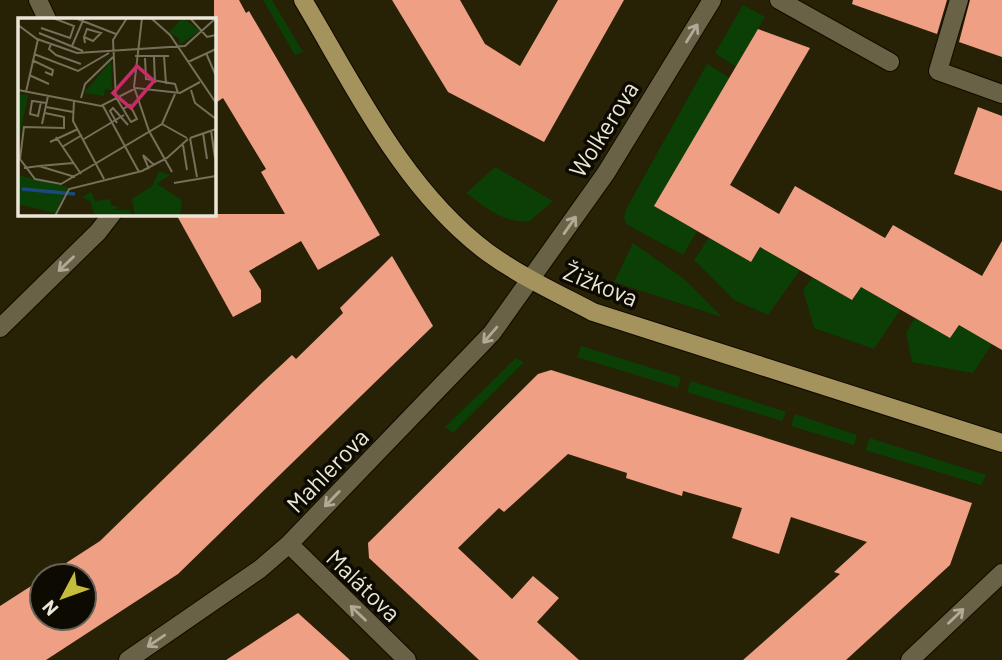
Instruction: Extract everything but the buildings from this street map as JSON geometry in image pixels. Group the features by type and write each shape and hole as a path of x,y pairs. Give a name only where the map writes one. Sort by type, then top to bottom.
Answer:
{"main road":[{"name":"Žižkova","path":"303,0 377,125 438,207 486,251 531,281 593,312 1002,443"}],"street":[{"path":"38,0 47,18"},
{"name":"Wolkerova","path":"531,281 606,173 712,0"},
{"path":"779,0 891,62"},
{"path":"959,0 937,71 1002,94"},
{"path":"0,328 98,232 111,215"},
{"name":"Mahlerova","path":"128,660 260,569 289,544 492,333 531,281"},
{"name":"Malátova","path":"289,544 407,660"},
{"path":"910,660 1002,573"}],"green space":[{"path":"263,0 272,0 303,52 295,55"},
{"path":"743,5 765,17 736,67 715,53"},
{"path":"707,64 730,78 654,206 697,231 683,255 626,224 624,218 626,209"},
{"path":"495,167 553,201 530,221 512,220 496,214 466,193"},
{"path":"709,238 751,262 760,247 800,270 768,315 734,300 694,260"},
{"path":"633,243 683,278 722,317 614,282"},
{"path":"813,277 852,300 861,287 900,310 874,349 814,328 803,290"},
{"path":"915,318 950,338 959,325 992,344 973,373 912,362 906,333"},
{"path":"581,346 681,377 678,388 577,357"},
{"path":"516,358 524,362 453,433 445,427"},
{"path":"691,381 786,412 782,421 687,392"},
{"path":"795,414 857,435 854,445 791,426"},
{"path":"870,438 986,475 981,485 865,450"}]}
